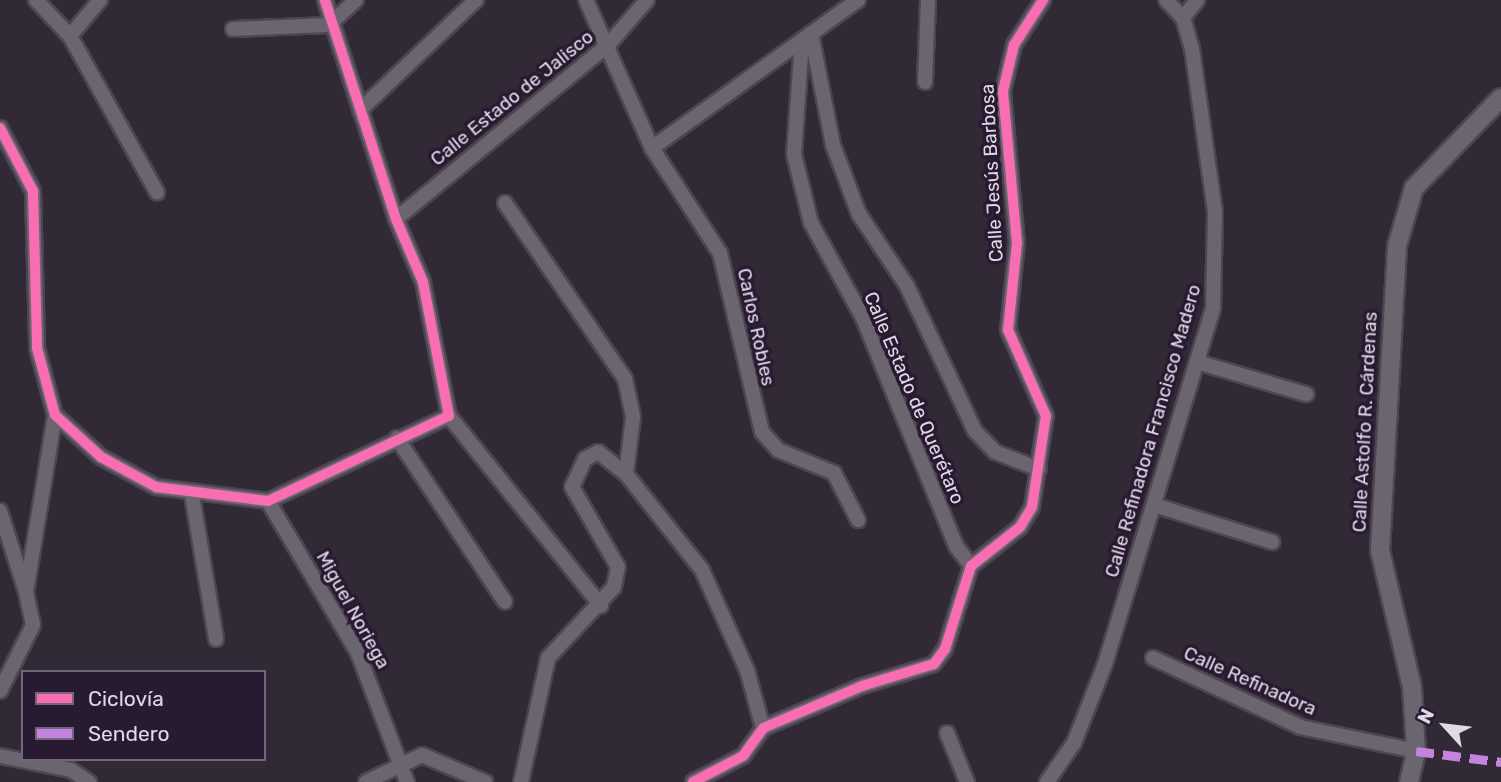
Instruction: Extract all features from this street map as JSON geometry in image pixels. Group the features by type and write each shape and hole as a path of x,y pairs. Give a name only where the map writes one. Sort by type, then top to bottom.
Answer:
{"street":[{"path":"36,0 70,36 157,192"},
{"path":"70,36 100,0"},
{"path":"325,0 329,25 396,219 423,282 449,416 601,606"},
{"path":"233,29 329,25 356,0"},
{"path":"360,110 476,0"},
{"name":"Carlos Robles","path":"586,0 609,44 652,148 720,253 762,432 778,450 834,473 858,520"},
{"name":"Calle Estado de Jalisco","path":"396,219 609,44 647,0"},
{"path":"652,148 858,0"},
{"path":"925,82 928,0"},
{"name":"Calle Jesús Barbosa","path":"971,566 1026,519 1039,469 1044,407 1008,330 1017,243 1003,91 1014,44 1043,0"},
{"path":"1166,0 1183,18 1197,0"},
{"name":"Calle Refinadora Francisco Madero","path":"1047,782 1087,714 1197,362 1219,262 1183,18"},
{"path":"806,37 834,145 859,214 908,286 975,431 995,452 1039,469"},
{"name":"Calle Estado de Querétaro","path":"806,37 794,154 808,212 863,318 956,546 971,566"},
{"name":"Calle Astolfo R. Cárdenas","path":"1409,782 1416,751 1412,687 1380,551 1397,246 1414,188 1501,98"},
{"path":"0,128 33,191 37,348 55,415 26,592"},
{"path":"505,203 625,379 633,417 626,474"},
{"path":"1197,362 1306,394"},
{"path":"55,415 128,474 192,495 268,501 397,438 449,416"},
{"path":"397,438 505,602"},
{"path":"521,782 548,658 601,606 618,567 572,487 585,459 598,452 626,474 702,570 747,670 763,728"},
{"path":"192,495 216,639"},
{"name":"Miguel Noriega","path":"268,501 358,653 398,765 407,782"},
{"path":"1154,505 1272,541"},
{"path":"0,511 26,592 33,625 7,669 0,691"},
{"path":"693,782 743,756 763,728 933,664 945,649 971,566"},
{"name":"Calle Refinadora","path":"1153,657 1300,727 1416,751"},
{"path":"947,733 967,782"},
{"path":"366,782 422,755 485,782"},
{"path":"0,756 21,760"},
{"path":"25,761 71,770 89,782"}],"marked path":[{"path":"1416,751 1501,762"}],"cycle path":[{"path":"0,128 33,191 37,348 55,415 101,457 156,487 268,501 449,416 423,282 396,219 325,0"},
{"path":"693,782 743,756 763,728 862,686 934,664 945,649 971,566 1020,527 1032,507 1046,416 1008,330 1017,243 1003,91 1014,45 1043,0"}]}
